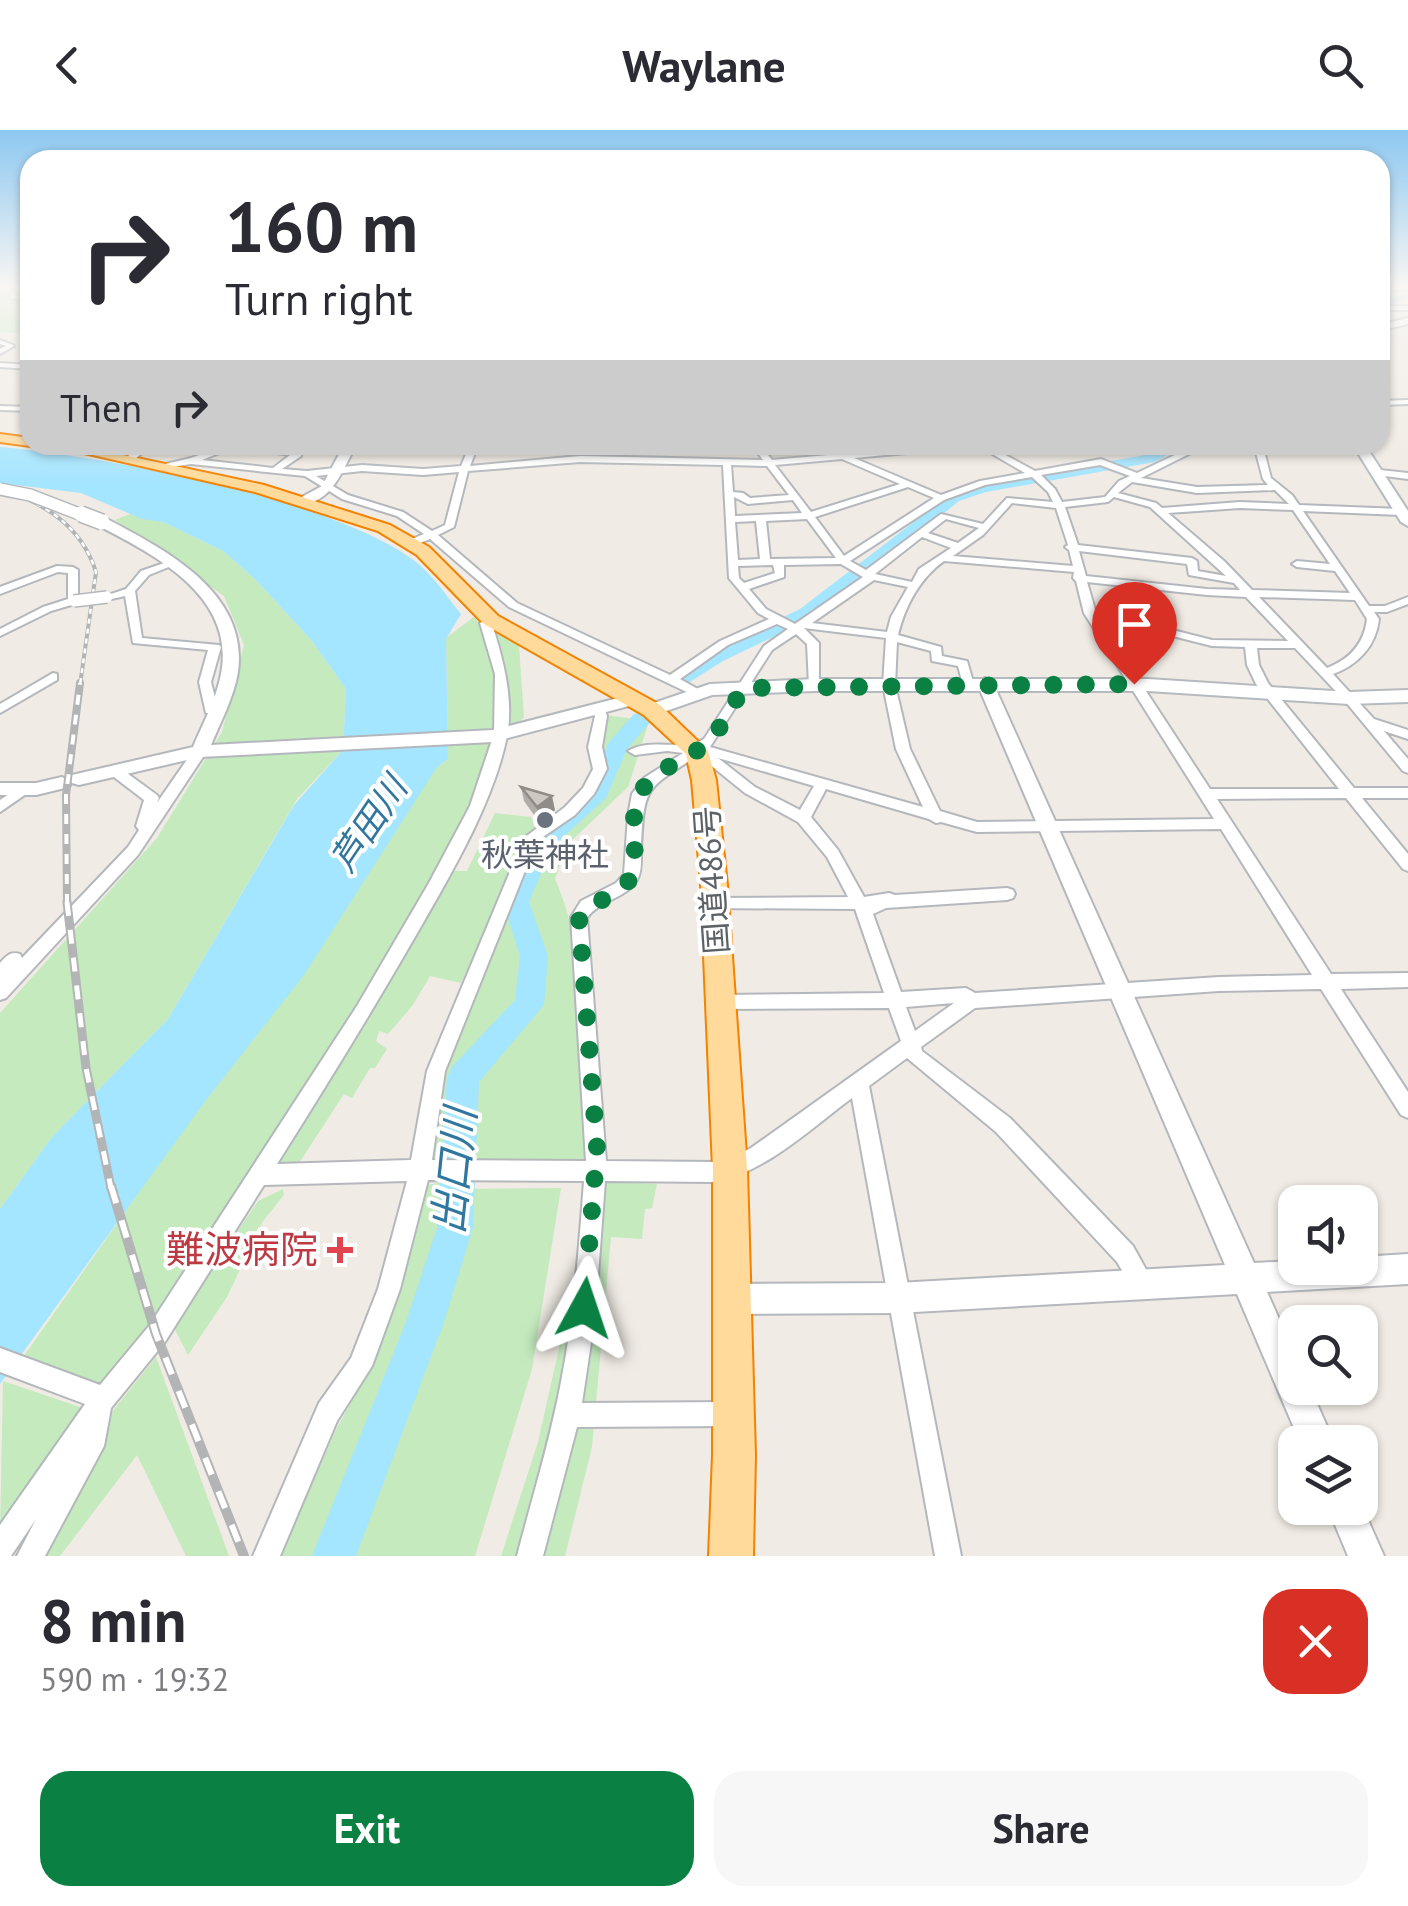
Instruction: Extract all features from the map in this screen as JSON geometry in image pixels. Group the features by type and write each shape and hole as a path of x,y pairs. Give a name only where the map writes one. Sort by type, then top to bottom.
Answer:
{"highway":[{"path":"158,457 422,540 491,620 643,704 697,751"},
{"name":"国道486号","path":"697,751 704,780 715,904 730,1170 734,1414 731,1556"}],"main road":[{"path":"1367,455 1405,517"},
{"path":"643,704 692,689 815,685 1134,684 1349,698 1408,696"}],"street":[{"path":"276,469 297,455"},
{"path":"304,501 328,486 344,455"},
{"path":"422,540 449,527 470,455"},
{"path":"594,460 595,455"},
{"path":"763,455 847,564 870,576 912,585"},
{"path":"158,457 307,474 594,460 769,463 850,455"},
{"path":"997,455 1043,481 1068,522 1077,573 1098,626 1408,1109"},
{"path":"936,818 903,749 889,685 888,656 896,617 912,585 923,571 985,527 1010,500 1058,505 1097,501 1182,455"},
{"path":"1260,455 1262,469 1296,508 1370,614 1373,634 1366,646 1356,656 1325,672"},
{"path":"842,456 941,498"},
{"path":"733,563 847,564 941,498 964,488 1098,459 1135,477 1197,490 1276,487"},
{"path":"727,463 734,578 776,620 800,627 892,636 938,649 936,658 963,664 977,684 994,696 1046,826 1309,1425"},
{"path":"1380,473 1408,476"},
{"path":"307,474 344,496 400,514 422,540 513,605 692,689"},
{"path":"730,519 810,516 909,484"},
{"path":"1158,508 1159,484"},
{"path":"0,489 30,495 102,522 171,564 213,600 227,622 232,644 230,672 205,751 141,840 0,993"},
{"path":"729,494 748,501 795,497"},
{"path":"1114,494 1158,508 1240,505 1405,517"},
{"path":"1158,508 1252,594 1408,768"},
{"path":"530,1556 568,1415 584,1308 590,1172 597,1148 579,917 587,906 622,887 632,876 640,794 665,768 709,742 768,648 870,576 944,516 985,527"},
{"path":"741,588 780,574 771,561 760,519"},
{"path":"922,534 960,547"},
{"path":"1070,547 1192,561 1193,573 1202,577 1238,581"},
{"path":"942,558 1252,594 1358,597"},
{"path":"0,633 47,609 130,591 146,573 171,564"},
{"path":"1297,564 1340,568"},
{"path":"0,591 66,566 73,570 74,602"},
{"path":"130,591 137,641 215,647 205,682 211,710 216,710"},
{"path":"1370,614 1408,600"},
{"path":"0,1548 95,1398 157,1334 363,1011 436,886 477,806 497,735 501,674 486,622 491,620"},
{"path":"672,679 724,643 776,620"},
{"path":"1098,626 1153,628 1212,643 1250,647 1300,646"},
{"path":"800,627 813,642 815,685"},
{"path":"1250,647 1253,665 1270,693 1408,865"},
{"path":"0,709 54,677"},
{"path":"0,690 22,694"},
{"path":"0,789 70,781 205,751 497,735 598,709 643,704"},
{"path":"266,1556 328,1412 360,1366 389,1289 424,1170 436,1071 531,838 570,811 590,790 600,768 595,747 602,716 598,709"},
{"path":"1370,722 1408,735"},
{"path":"635,750 667,746 708,751 976,828 1224,824"},
{"path":"697,751 750,790 803,818 833,854 862,907 915,1056 1004,1125 1124,1254 1143,1284"},
{"path":"115,771 152,798 138,837 141,840"},
{"path":"803,818 822,784"},
{"path":"0,807 24,789"},
{"path":"1205,794 1408,793"},
{"path":"715,904 862,907 888,899 1007,894"},
{"path":"0,974 14,959"},
{"path":"257,1175 424,1170 730,1170 860,1084 972,1001 1118,989 1408,980"},
{"path":"721,1002 893,1000 966,994 972,1001"},
{"path":"860,1084 948,1556"},
{"path":"731,1299 897,1298 1408,1269"},
{"path":"0,1360 95,1398"},
{"path":"30,1556 94,1437 95,1398"},
{"path":"568,1415 734,1414"},
{"path":"1352,1525 1366,1556"}],"shaded area":[{"path":"763,455 858,455 769,463"}],"green space":[{"path":"130,514 163,522 223,551 256,580 312,641 346,689 343,750 297,799 168,1019 52,1137 0,1209 0,1013 157,838 222,732 244,645 224,596 115,520"},
{"path":"474,617 486,634 497,671 493,745 472,802 421,902 161,1316 98,1387 24,1356 437,767 448,759 446,638"},
{"path":"495,630 519,646 524,717 517,725 509,726 508,692"},
{"path":"606,715 649,721 628,787 567,845 555,879 567,911 581,980 586,1050 585,1165 429,1159 441,1077 535,840 592,793"},
{"path":"495,813 531,817 538,829 528,837 461,983 430,976 413,1005 388,1034 379,1031 376,1041 387,1049 352,1098 344,1094 299,1163 282,1169 276,1161 451,871 467,871"},
{"path":"450,1181 446,1235 407,1347 322,1556 280,1556 336,1430 364,1378 426,1185"},
{"path":"603,1181 657,1184 652,1208 645,1209 642,1239 611,1237 592,1447 565,1556 501,1556 538,1442 581,1250"},
{"path":"561,1188 532,1369 475,1556 346,1556 440,1315 466,1189"},
{"path":"283,1189 284,1195 263,1221 227,1297 188,1355 173,1326 258,1201"},
{"path":"156,1357 229,1556 186,1556 137,1455 60,1556 36,1556 107,1418"},
{"path":"3,1381 80,1407 78,1422 0,1535"}],"water":[{"name":"芦田川","path":"0,447 20,449 20,455 64,455 156,471 276,500 379,539 416,562 461,614 446,639 448,759 437,767 304,975 206,1100 0,1384 0,1209 52,1137 168,1019 294,805 343,750 346,689 312,641 256,580 223,551 163,522 142,519 81,493 0,483"}],"building":[{"path":"521,787 552,796 537,807"}],"waterway":[{"name":"出口川","path":"685,679 716,657 807,613 954,498 983,488 1160,455"},
{"name":"出口川","path":"334,1556 425,1322 455,1228 463,1077 529,1005 534,956 516,902 541,842 598,792 617,747 642,719"}],"railway":[{"path":"0,488 59,518 81,541 96,572 80,685"},
{"path":"67,904 66,795 80,683"},
{"path":"67,902 86,1068 111,1188"},
{"path":"111,1186 156,1334 244,1556"}],"place":[{"name":"秋葉神社","path":"545,820"},
{"name":"難波病院","path":"340,1250"}],"route":[{"path":"584,1308 597,1148 579,917 587,906 622,887 632,876 634,816 640,794 649,781 709,742 743,688 1134,684"}]}
